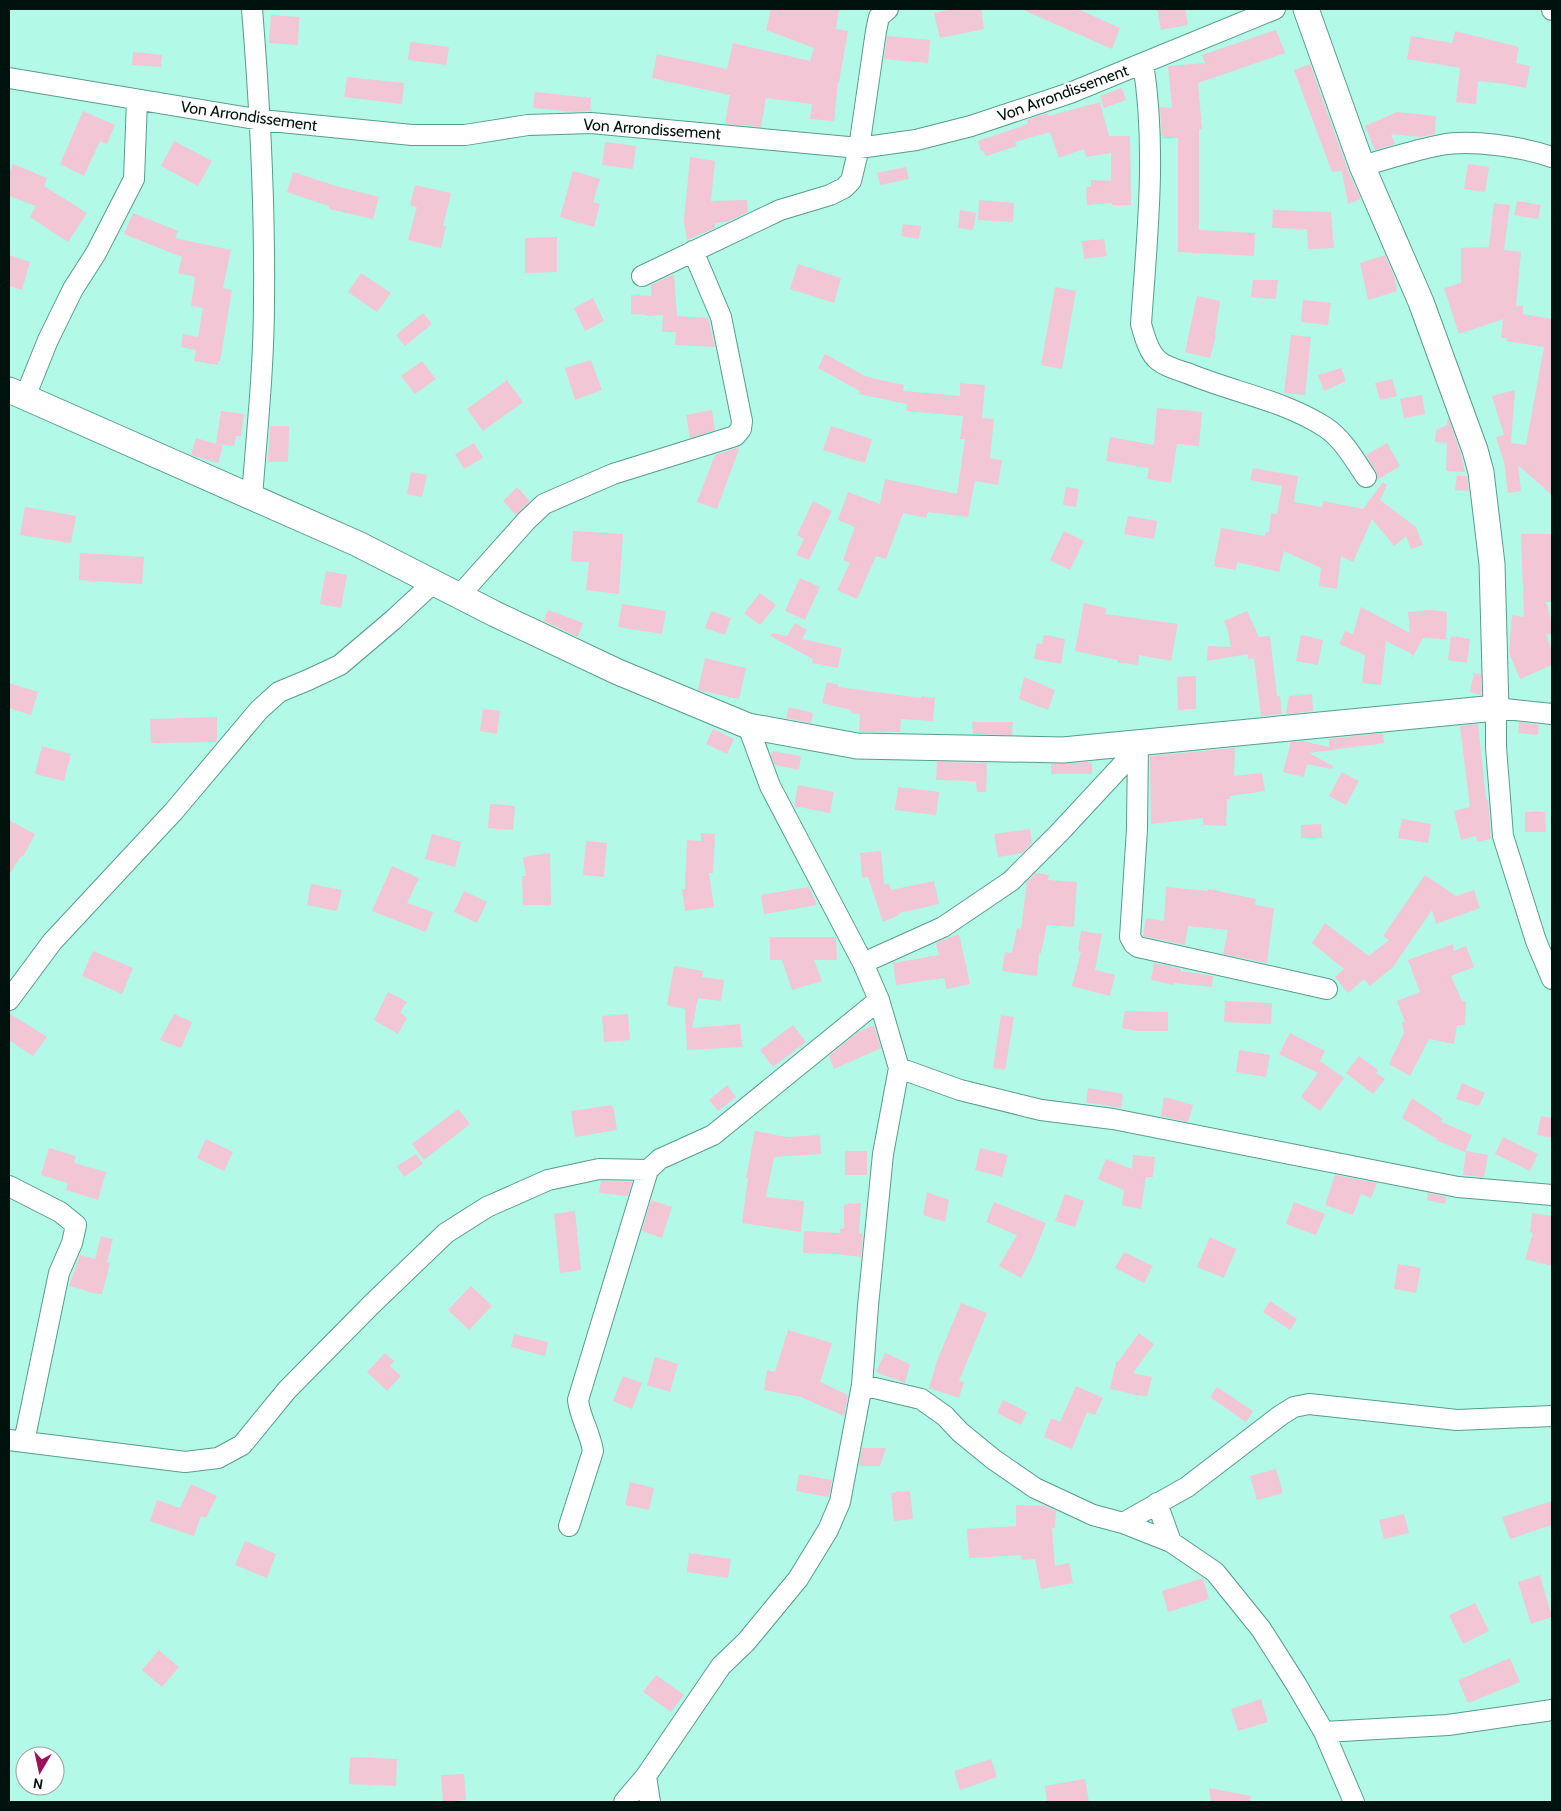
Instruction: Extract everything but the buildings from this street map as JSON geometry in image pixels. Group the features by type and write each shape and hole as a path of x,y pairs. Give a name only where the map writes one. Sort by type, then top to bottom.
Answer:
{"street":[{"path":"252,9 261,120 264,301 263,358 252,497"},
{"path":"642,276 780,210 830,195 844,188 851,181 859,148 879,17 888,9"},
{"name":"Von Arrondissement","path":"9,78 261,120 412,135 465,135 528,125 591,123 859,148 916,140 971,126 1070,93 1276,9"},
{"path":"1306,9 1362,166 1421,302 1475,450 1481,472 1492,564 1496,675 1496,747 1503,836 1536,941 1552,979"},
{"path":"1143,63 1148,94 1150,177 1142,324 1146,342 1158,361 1203,380 1260,397 1300,414 1326,428 1341,441 1366,477"},
{"path":"137,100 134,179 96,253 73,289 48,340 17,394 358,544 459,596 618,672 748,726 857,746 1063,750 1138,746 1496,708 1552,714"},
{"path":"1362,166 1443,144 1490,144 1540,152 1552,157"},
{"path":"459,596 526,521 544,504 613,474 735,436 741,429 742,421 721,317 693,250"},
{"path":"9,1000 52,942 174,810 259,710 280,692 340,665 433,583"},
{"path":"624,1802 646,1776 721,1666 746,1642 798,1579 828,1530 840,1502 862,1385 883,1154 899,1068 879,1000 863,963 770,786 748,726"},
{"path":"863,963 943,927 1011,881 1059,833 1138,746"},
{"path":"1138,746 1130,937 1134,944 1138,947 1327,989"},
{"path":"569,1526 593,1451 591,1439 579,1414 578,1400 648,1170 660,1159 713,1135 879,1000"},
{"path":"899,1068 960,1090 1041,1110 1113,1119 1458,1187 1552,1195"},
{"path":"9,1186 60,1212 76,1225 72,1243 59,1273 16,1441 185,1462 218,1458 242,1445 287,1390 372,1304 446,1233 487,1207 548,1180 599,1169 648,1170"},
{"path":"862,1385 921,1399 945,1416 960,1432 993,1459 1035,1488 1093,1516 1123,1523 1171,1542 1214,1572 1261,1629 1324,1732 1354,1802"},
{"path":"1123,1523 1186,1487 1294,1407 1309,1404 1457,1420 1552,1416"},
{"path":"1157,1504 1171,1542"},
{"path":"1324,1732 1448,1724 1552,1710"},
{"path":"646,1776 650,1802"}]}
